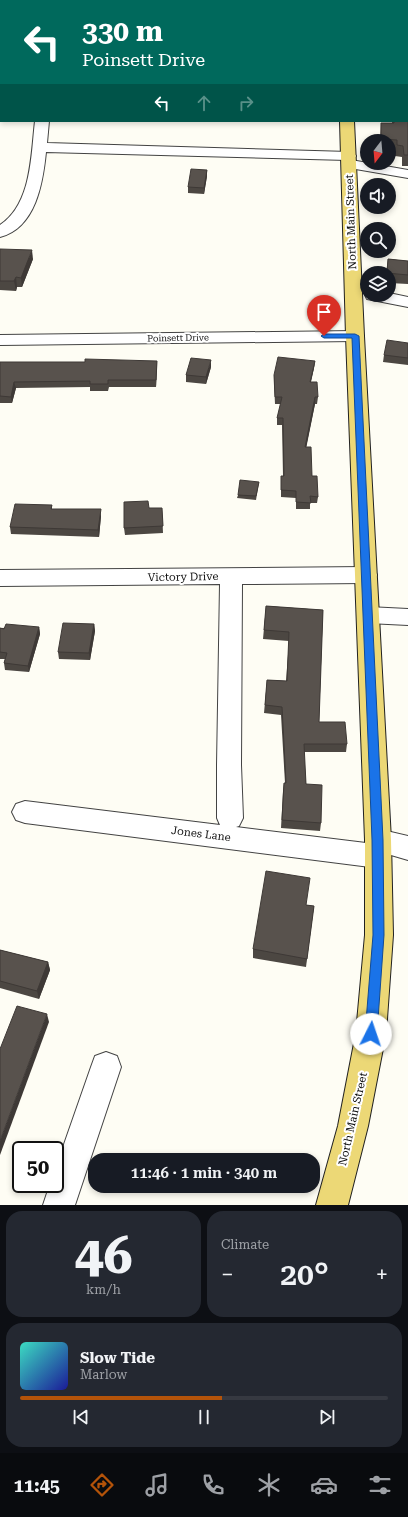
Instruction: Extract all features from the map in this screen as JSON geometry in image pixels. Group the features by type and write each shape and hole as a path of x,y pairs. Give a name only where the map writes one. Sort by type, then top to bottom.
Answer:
{"main road":[{"name":"North Main Street","path":"347,122 349,160 361,266"},
{"name":"North Main Street","path":"332,1205 353,1126 371,1034 379,935 378,848 355,336 362,302"}],"street":[{"path":"0,232 15,221 28,205 35,179 42,122"},
{"path":"38,147 349,160 408,174"},
{"path":"396,300 408,302"},
{"name":"Poinsett Drive","path":"0,340 355,336"},
{"name":"Victory Drive","path":"0,578 366,575"},
{"path":"230,818 229,765 231,576"},
{"path":"368,615 408,617"},
{"name":"Jones Lane","path":"25,812 378,848 408,848"},
{"path":"59,1205 106,1067"}],"building":[{"path":"408,122 408,155 404,155 403,146 397,145 396,134 381,134 381,123"},
{"path":"191,169 207,170 204,188 188,187"},
{"path":"0,249 32,250 21,278 16,277 14,281 0,281"},
{"path":"388,259 408,261 408,275 396,274 396,266 388,266"},
{"path":"387,340 408,343 408,358 384,355"},
{"path":"278,357 315,361 310,382 317,382 318,397 315,397 305,447 311,447 312,476 317,476 318,497 310,496 311,503 296,502 296,491 281,490 281,476 284,476 283,418 277,418 282,397 275,397 274,375"},
{"path":"191,358 211,360 206,377 186,375"},
{"path":"85,359 157,361 156,380 108,380 108,384 90,384 90,381 14,382 11,397 0,396 0,362 85,362"},
{"path":"240,480 259,482 256,496 238,495"},
{"path":"148,501 149,508 162,508 163,526 124,528 124,502"},
{"path":"15,504 52,505 51,509 101,509 98,530 10,527"},
{"path":"266,606 323,610 319,722 345,722 347,744 304,744 306,784 322,785 321,823 282,820 284,783 286,783 282,707 265,705 267,680 287,681 289,632 264,630"},
{"path":"63,623 94,624 89,653 58,652"},
{"path":"6,624 39,627 28,666 4,663 7,653 0,652 0,628 4,629"},
{"path":"266,871 310,878 306,905 314,906 307,959 253,949"},
{"path":"0,950 48,962 37,991 0,981"},
{"path":"17,1006 47,1014 0,1141 0,1049"}],"route":[{"path":"324,336 355,336 378,840 379,935 371,1034"}]}
